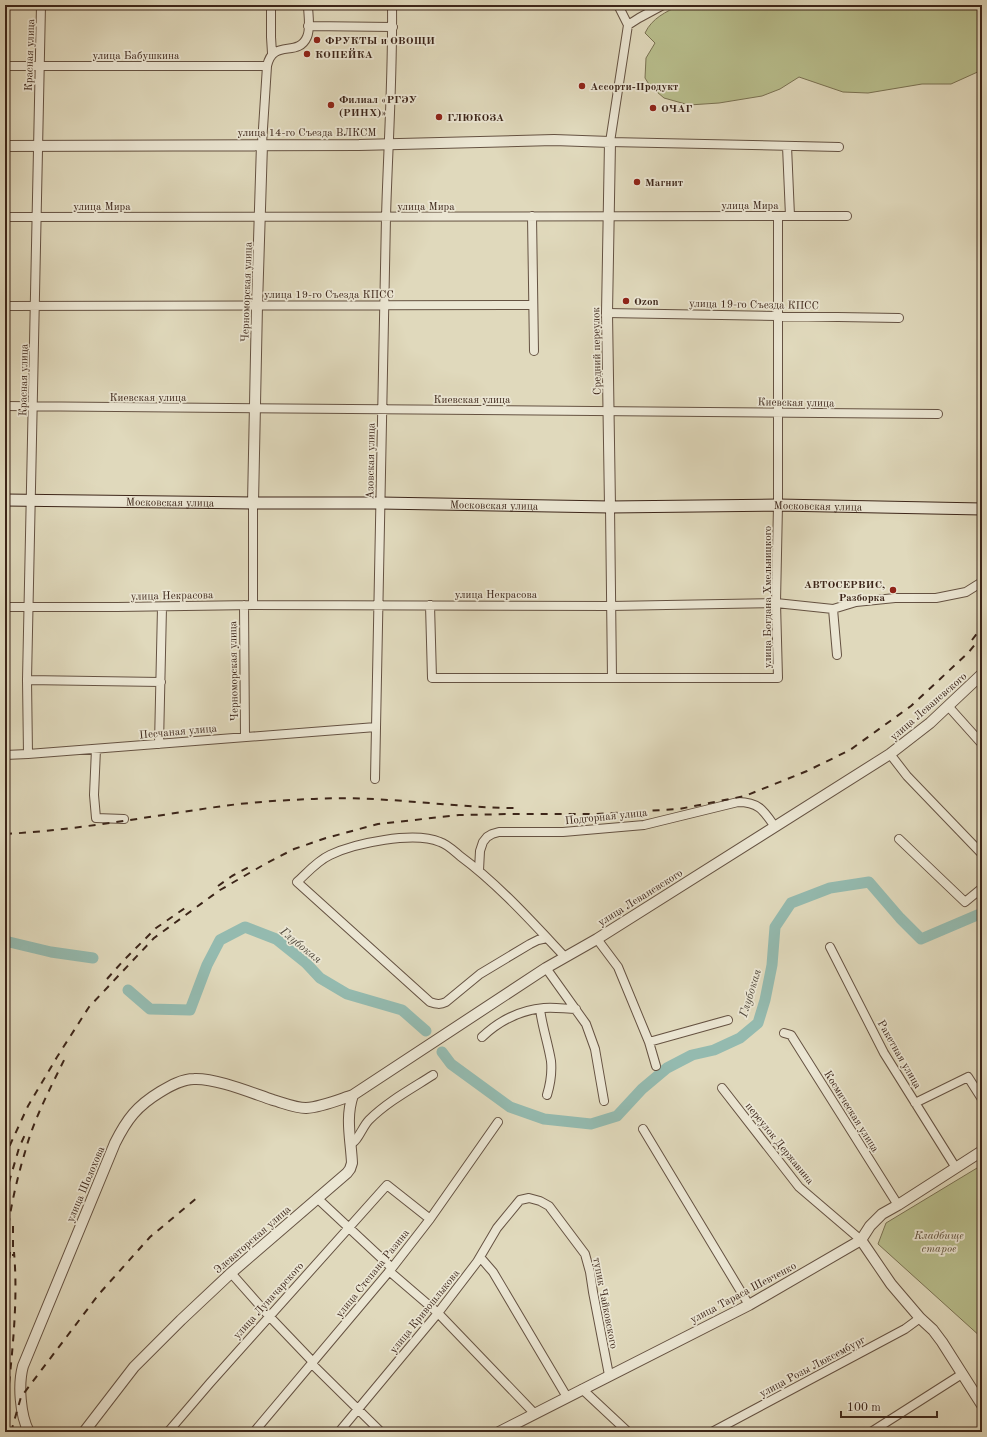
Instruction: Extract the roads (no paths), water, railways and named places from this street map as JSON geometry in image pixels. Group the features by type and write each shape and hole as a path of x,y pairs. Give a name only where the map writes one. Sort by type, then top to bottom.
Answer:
{"main road":[{"name":"Московская улица","path":"5,500 380,503 610,507 778,505 982,509"}],"street":[{"name":"Красная улица","path":"28,754 27,680 34,407 36,217 41,5"},
{"path":"271,5 272,53 301,45 307,37 308,5"},
{"name":"Азовская улица","path":"375,779 386,217 393,27 392,5"},
{"path":"618,5 628,26 639,18 663,5"},
{"path":"308,26 393,27"},
{"name":"Средний переулок","path":"612,678 607,313 608,216 610,142 628,26"},
{"name":"Черноморская улица","path":"253,605 253,503 262,144 267,66 268,58 272,53"},
{"name":"улица Бабушкина","path":"5,66 267,66"},
{"name":"улица 14-го Съезда ВЛКСМ","path":"5,146 388,144 554,140 610,142"},
{"path":"610,142 839,147"},
{"path":"787,146 790,216"},
{"path":"532,216 534,351"},
{"name":"улица Богдана Хмельницкого","path":"430,605 432,678 778,678 776,603 778,505 778,216"},
{"name":"улица Мира","path":"5,217 847,216"},
{"name":"улица 19-го Съезда КПСС","path":"5,306 533,305"},
{"name":"улица 19-го Съезда КПСС","path":"607,313 899,318"},
{"name":"Киевская улица","path":"5,406 938,414"},
{"name":"улица Некрасова","path":"5,607 162,607 244,605 611,606 776,603 833,609 856,602 895,598 936,598 966,592 982,582"},
{"name":"Черноморская улица","path":"244,605 245,737"},
{"path":"159,744 162,607"},
{"path":"833,609 837,655"},
{"name":"улица Леваневского","path":"294,1106 306,1108 352,1095 546,968 596,939 890,754 916,734 982,674"},
{"path":"27,680 160,682"},
{"path":"948,706 982,744"},
{"name":"Песчаная улица","path":"5,755 376,726"},
{"path":"96,749 94,795 96,818 124,819"},
{"path":"890,754 906,776 982,854"},
{"name":"Подгорная улица","path":"479,870 480,851 483,842 487,837 499,832 563,832 644,825 738,802 747,802 758,806 763,810 775,827"},
{"path":"547,938 538,940 480,974 452,998 441,1004 430,1002 297,882 316,864 329,855 356,845 401,838 426,839 441,842 479,870 547,938 565,957"},
{"path":"899,839 965,902 982,888"},
{"path":"596,939 618,967 649,1042 656,1066"},
{"name":"Ракетная улица","path":"830,947 884,1053 956,1168"},
{"path":"546,968 586,1024 596,1049 604,1101"},
{"path":"540,1009 542,1029 551,1062 547,1095"},
{"path":"482,1037 490,1029 508,1018 530,1010 576,1009"},
{"path":"649,1042 728,1020"},
{"name":"Космическая улица","path":"784,1033 791,1035 898,1205"},
{"path":"350,1144 355,1141 366,1123 375,1114 399,1096 433,1075"},
{"path":"915,1103 968,1077 982,1099"},
{"name":"улица Шолохова","path":"29,1432 24,1418 21,1396 23,1366 115,1143 130,1117 142,1105 159,1093 179,1083 194,1079 229,1085 294,1106"},
{"name":"переулок Державина","path":"722,1088 799,1187 861,1240"},
{"name":"Элеваторская улица","path":"84,1432 134,1367 181,1320 231,1273 346,1174 352,1163 348,1117 352,1095"},
{"name":"улица Степана Разина","path":"254,1432 391,1269 430,1219 498,1122"},
{"path":"643,1129 749,1305"},
{"name":"улица Тараса Шевченко","path":"499,1432 749,1305 861,1240 875,1220 982,1151"},
{"name":"улица Луначарского","path":"168,1432 269,1316 387,1185 430,1219"},
{"path":"317,1198 438,1313 535,1414"},
{"name":"тупик Чайковского","path":"520,1200 529,1198 540,1201 549,1206 585,1254 590,1272 609,1376"},
{"name":"улица Кривошлыкова","path":"339,1432 438,1313 480,1257 497,1228 520,1200"},
{"path":"861,1240 891,1284 942,1342 982,1405"},
{"path":"480,1257 493,1272 567,1397"},
{"path":"231,1273 312,1363 381,1432"},
{"name":"улица Розы Люксембург","path":"712,1432 905,1329 920,1318"},
{"path":"871,1432 962,1374"},
{"path":"582,1389 628,1432"}],"waterway":[{"name":"Глубокая","path":"442,1052 451,1064 510,1107 544,1119 591,1124 617,1116 642,1089 667,1068 692,1055 714,1050 740,1038 758,1023 765,1000 772,965 775,927 791,903 830,888 869,882 900,918 921,939 982,913"},
{"name":"Глубокая","path":"128,990 150,1009 190,1010 207,965 220,940 245,927 276,939 306,963 320,978 347,994 402,1010 426,1031"},
{"name":"Глубокая","path":"5,941 51,952 93,958"}],"railway":[{"path":"972,640 982,627"},
{"path":"5,1159 28,1106 89,1007 154,938 220,890 265,864 294,849 326,838 378,824 459,815 597,814 679,809 745,796 807,771 850,750 911,706 968,653 982,636"},
{"path":"5,834 88,826 257,802 291,800 340,798 518,808"},
{"path":"218,886 232,876 251,866"},
{"path":"107,979 156,928 185,908"},
{"path":"5,1253 12,1202 29,1139 44,1102 67,1054"},
{"path":"5,1196 19,1148 27,1130"},
{"path":"11,1432 21,1397 99,1294 150,1237 198,1197"},
{"path":"13,1226 13,1256"},
{"path":"5,1300 10,1252"},
{"path":"5,1425 15,1317 14,1252"}],"place":[{"name":"ФРУКТЫ и ОВОЩИ","path":"317,40"},
{"name":"КОПЕЙКА","path":"307,54"},
{"name":"Ассорти-Продукт","path":"582,86"},
{"name":"Филиал «РГЭУ (РИНХ)»","path":"331,105"},
{"name":"ОЧАГ","path":"653,108"},
{"name":"ГЛЮКОЗА","path":"439,117"},
{"name":"Магнит","path":"637,182"},
{"name":"Ozon","path":"626,301"},
{"name":"АВТОСЕРВИС, Разборка","path":"893,590"}],"park label":[{"name":"Кладбище старое","path":"939,1241"}]}
